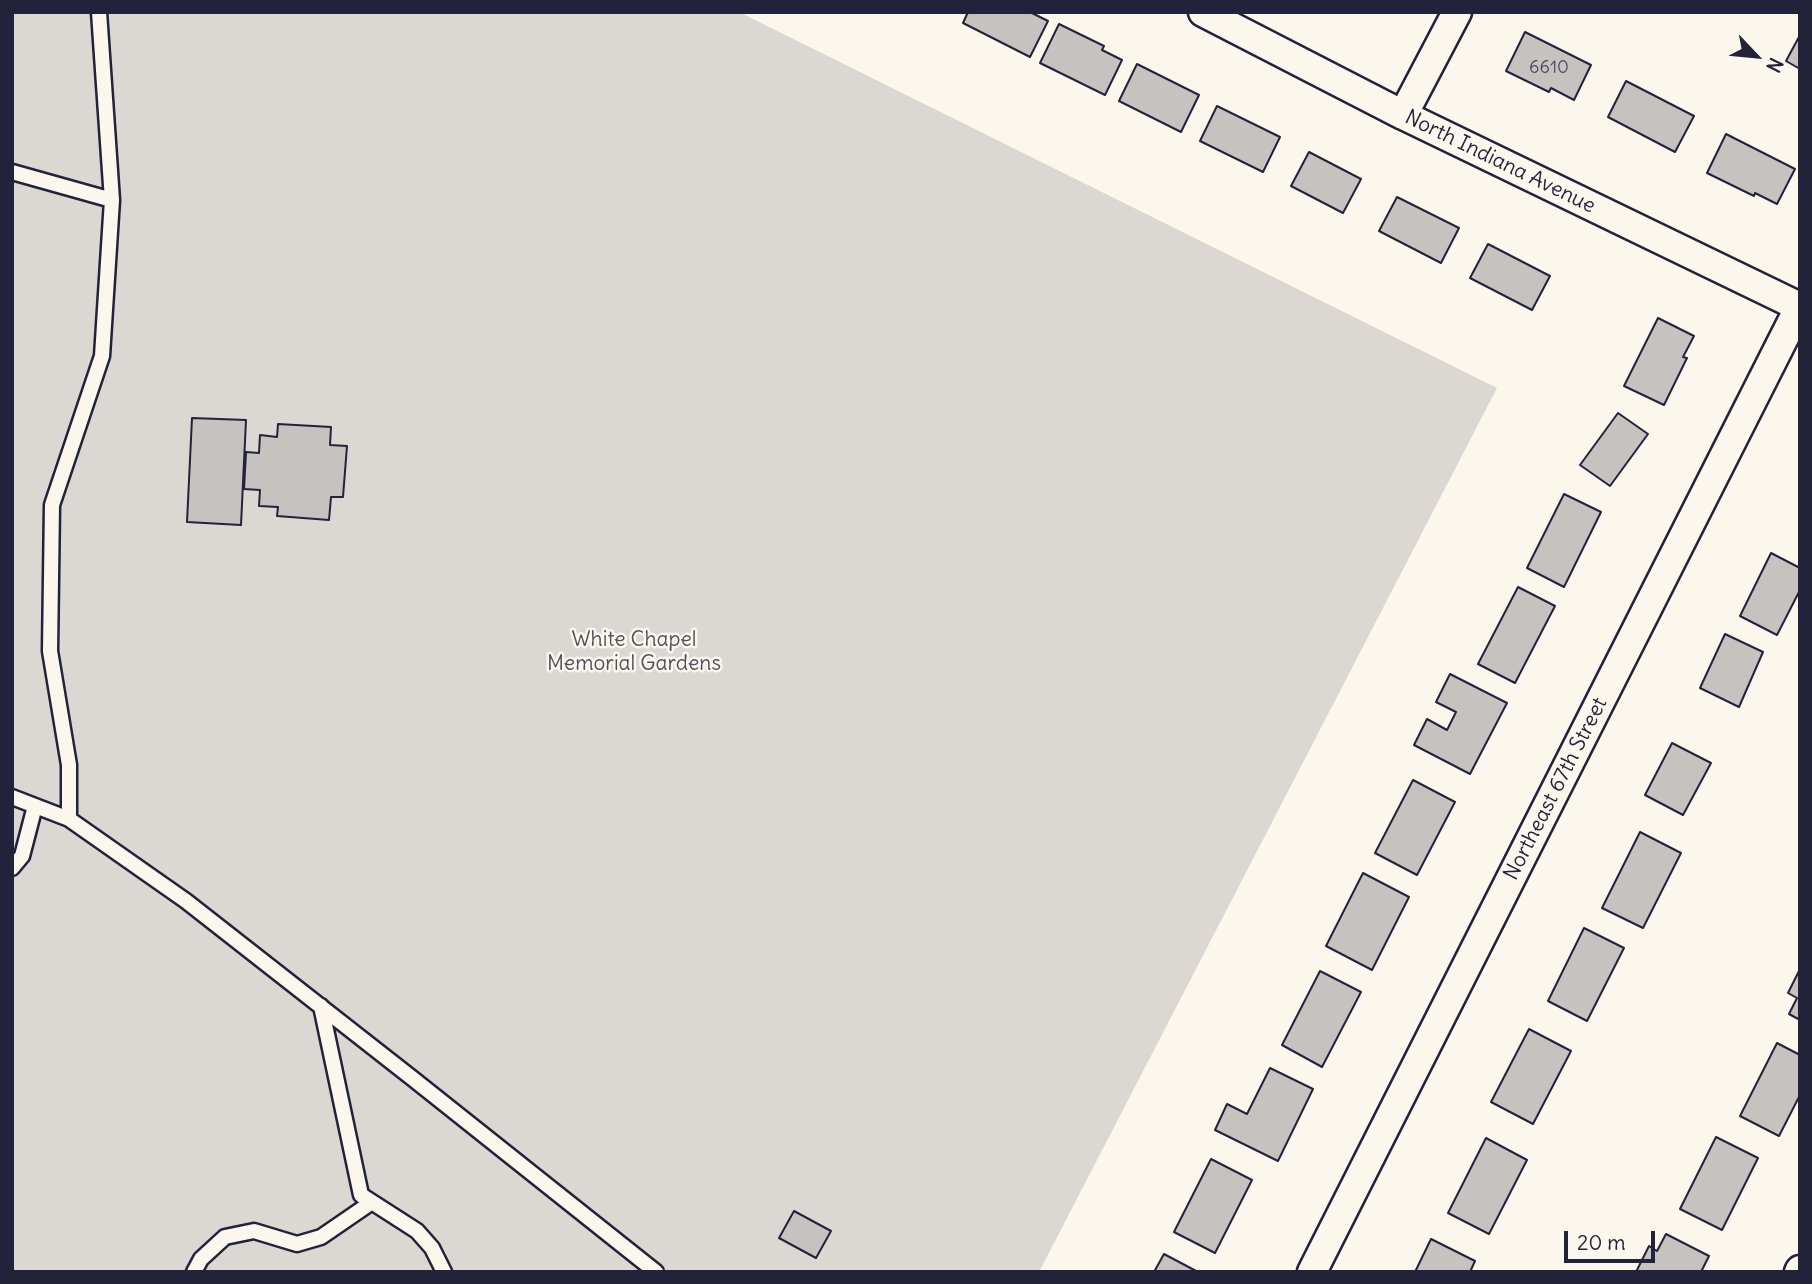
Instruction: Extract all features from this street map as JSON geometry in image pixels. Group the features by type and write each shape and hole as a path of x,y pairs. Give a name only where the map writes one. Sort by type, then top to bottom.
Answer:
{"street":[{"name":"North Indiana Avenue","path":"1203,12 1403,115 1799,307"},
{"path":"1403,115 1457,12"},
{"name":"Northeast 67th Street","path":"1312,1272 1799,307"}],"lane":[{"path":"69,819 69,765 50,651 52,505 102,356 112,200 99,12"},
{"path":"12,172 112,200"},
{"path":"12,797 69,819 186,901 656,1272"},
{"path":"12,867 22,856 35,806"},
{"path":"321,1006 361,1195 417,1231 432,1248 444,1272"},
{"path":"194,1272 201,1259 225,1237 254,1231 297,1244 321,1237 372,1202"}],"green space":[{"name":"White Chapel Memorial Gardens","path":"12,12 739,12 1497,388 1039,1272 12,1272"}],"building":[{"path":"968,12 1030,12 1048,21 1030,57 963,23"},
{"path":"1059,24 1104,46 1102,50 1122,60 1105,95 1040,63"},
{"path":"1525,32 1591,65 1574,100 1551,88 1549,92 1506,71"},
{"path":"1800,35 1800,69 1786,61"},
{"path":"1137,64 1199,95 1181,132 1119,101"},
{"path":"1626,81 1694,116 1675,152 1608,117"},
{"path":"1217,106 1280,137 1263,172 1200,141"},
{"path":"1726,134 1795,169 1777,204 1707,173"},
{"path":"1309,152 1361,179 1343,213 1291,186"},
{"path":"1397,197 1459,228 1441,263 1379,231"},
{"path":"1488,244 1550,276 1532,310 1470,278"},
{"path":"1658,318 1694,336 1683,357 1687,358 1664,405 1624,386"},
{"path":"1618,413 1648,434 1610,486 1580,465"},
{"path":"192,418 246,420 241,525 187,522"},
{"path":"278,424 331,427 330,445 347,446 343,497 331,497 329,520 277,516 278,507 259,506 260,490 244,489 246,452 259,453 260,435 277,437"},
{"path":"1564,494 1601,512 1564,587 1527,568"},
{"path":"1771,553 1800,568 1800,590 1777,635 1740,616"},
{"path":"1518,587 1555,606 1515,683 1478,664"},
{"path":"1725,634 1763,652 1739,707 1700,688"},
{"path":"1450,674 1507,703 1470,774 1414,745 1427,719 1447,730 1456,712 1436,702"},
{"path":"1672,743 1711,763 1683,815 1645,795"},
{"path":"1413,780 1455,802 1417,875 1375,853"},
{"path":"1640,832 1681,853 1643,928 1602,908"},
{"path":"1363,873 1409,897 1372,970 1326,946"},
{"path":"1584,928 1624,948 1587,1021 1548,1001"},
{"path":"1800,969 1800,1020 1789,1014 1797,998 1788,993"},
{"path":"1320,971 1361,992 1322,1067 1282,1045"},
{"path":"1529,1029 1571,1051 1533,1124 1491,1102"},
{"path":"1777,1043 1800,1055 1800,1095 1779,1136 1740,1116"},
{"path":"1270,1068 1313,1089 1278,1161 1215,1130 1227,1104 1247,1114"},
{"path":"1716,1137 1758,1158 1722,1230 1680,1209"},
{"path":"1486,1138 1527,1160 1489,1234 1448,1213"},
{"path":"1211,1159 1252,1180 1215,1253 1174,1232"},
{"path":"794,1211 831,1231 816,1258 779,1238"},
{"path":"1666,1234 1709,1256 1701,1272 1636,1272 1649,1246 1657,1251"},
{"path":"1431,1239 1475,1261 1470,1272 1415,1272"},
{"path":"1164,1254 1198,1272 1154,1272"}]}
